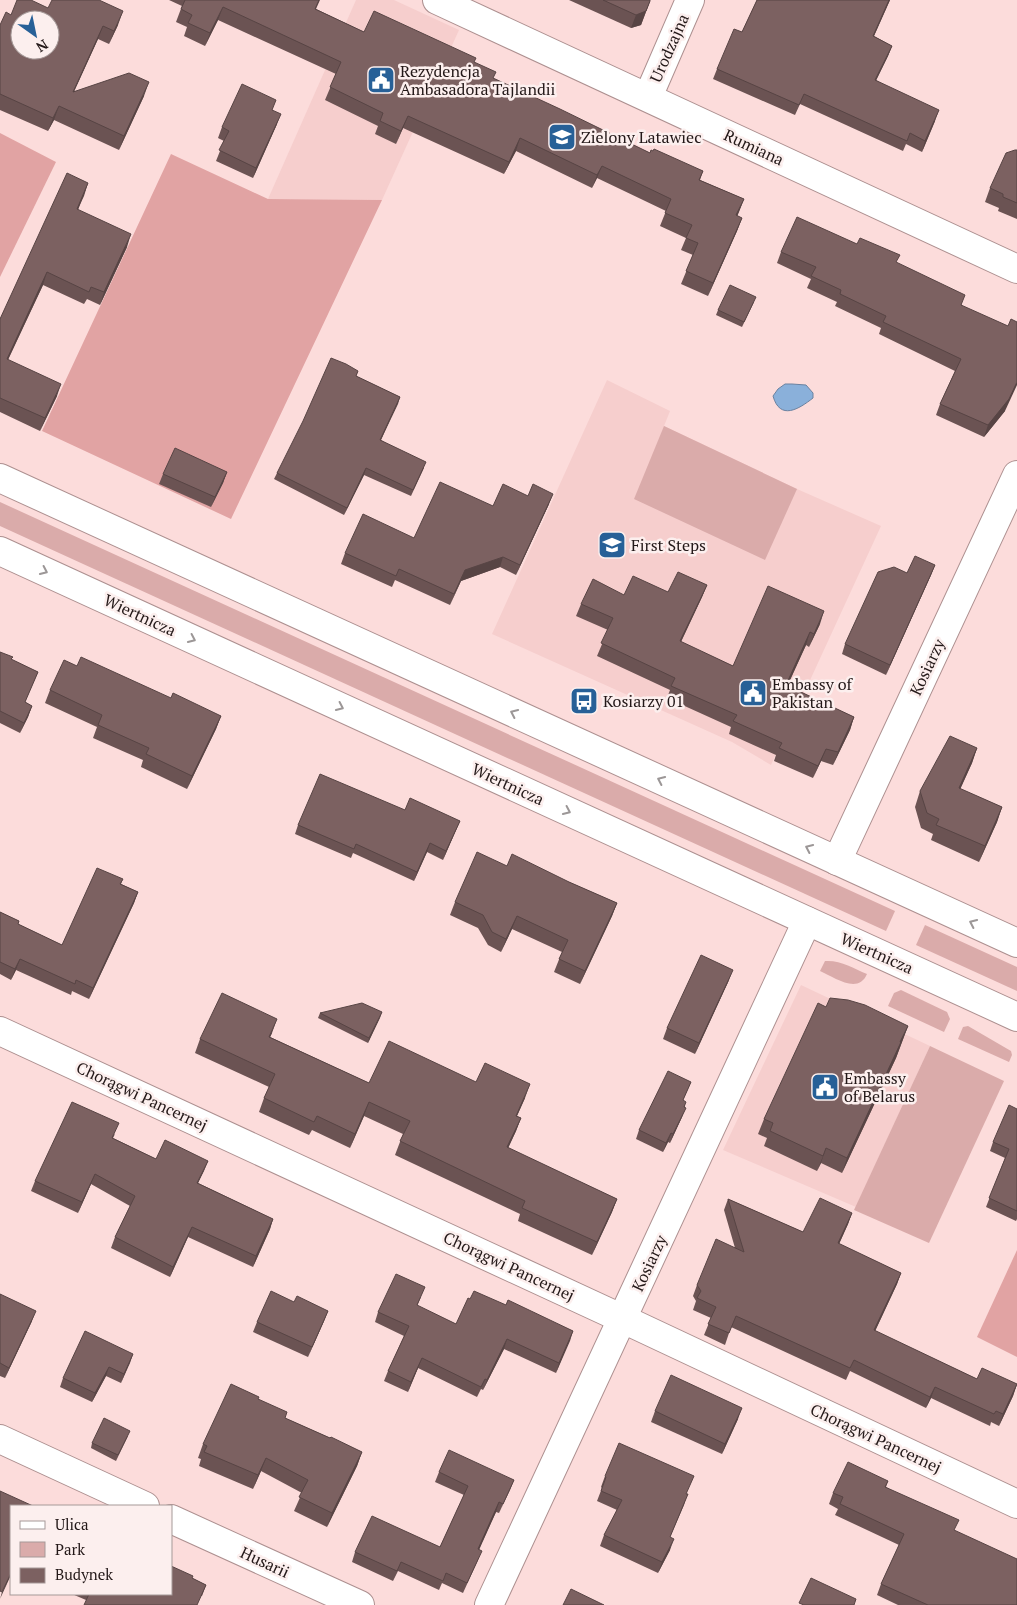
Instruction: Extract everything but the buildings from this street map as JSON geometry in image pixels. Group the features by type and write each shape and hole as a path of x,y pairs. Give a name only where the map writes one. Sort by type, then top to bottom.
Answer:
{"street":[{"name":"Rumiana","path":"437,0 1017,269"},
{"name":"Urodzajna","path":"648,97 690,0"},
{"name":"Kosiarzy","path":"837,861 1017,474"},
{"path":"0,478 1017,943"},
{"name":"Wiertnicza","path":"0,551 1017,1017"},
{"name":"Kosiarzy","path":"489,1605 807,921"},
{"name":"Chorągwi Pancernej","path":"0,1031 623,1319 1017,1504"},
{"path":"0,1439 143,1505"},
{"name":"Husarii","path":"172,1518 360,1605"}],"shaded area":[{"path":"356,0 394,0 459,30 382,200 268,199"},
{"path":"0,133 56,162 0,277"},
{"path":"171,154 268,199 382,200 231,519 42,431"},
{"path":"607,380 670,411 664,426 797,489 881,526 771,765 732,742 492,634"},
{"path":"801,985 930,1046 856,1207 723,1150"},
{"path":"1017,1250 1017,1357 977,1337"}],"green space":[{"path":"664,426 797,489 765,560 634,499"},
{"path":"0,502 895,911 886,931 0,526"},
{"path":"925,925 1017,967 1017,991 916,945"},
{"path":"825,961 842,963 867,974 858,983 845,983 820,971"},
{"path":"901,990 947,1012 950,1019 944,1032 888,1006 894,993"},
{"path":"968,1026 1011,1051 1012,1055 1009,1062 958,1039 963,1027"},
{"path":"930,1046 1004,1081 929,1243 854,1210"}],"water":[{"path":"785,384 806,385 813,393 813,398 796,409 785,411 776,404 773,396"}],"place":[{"name":"Rezydencja Ambasadora Tajlandii","path":"381,80"},
{"name":"Zielony Latawiec","path":"562,137"},
{"name":"First Steps","path":"612,545"},
{"name":"Embassy of Pakistan","path":"753,693"},
{"name":"Kosiarzy 01","path":"584,701"},
{"name":"Embassy of Belarus","path":"825,1087"}]}
